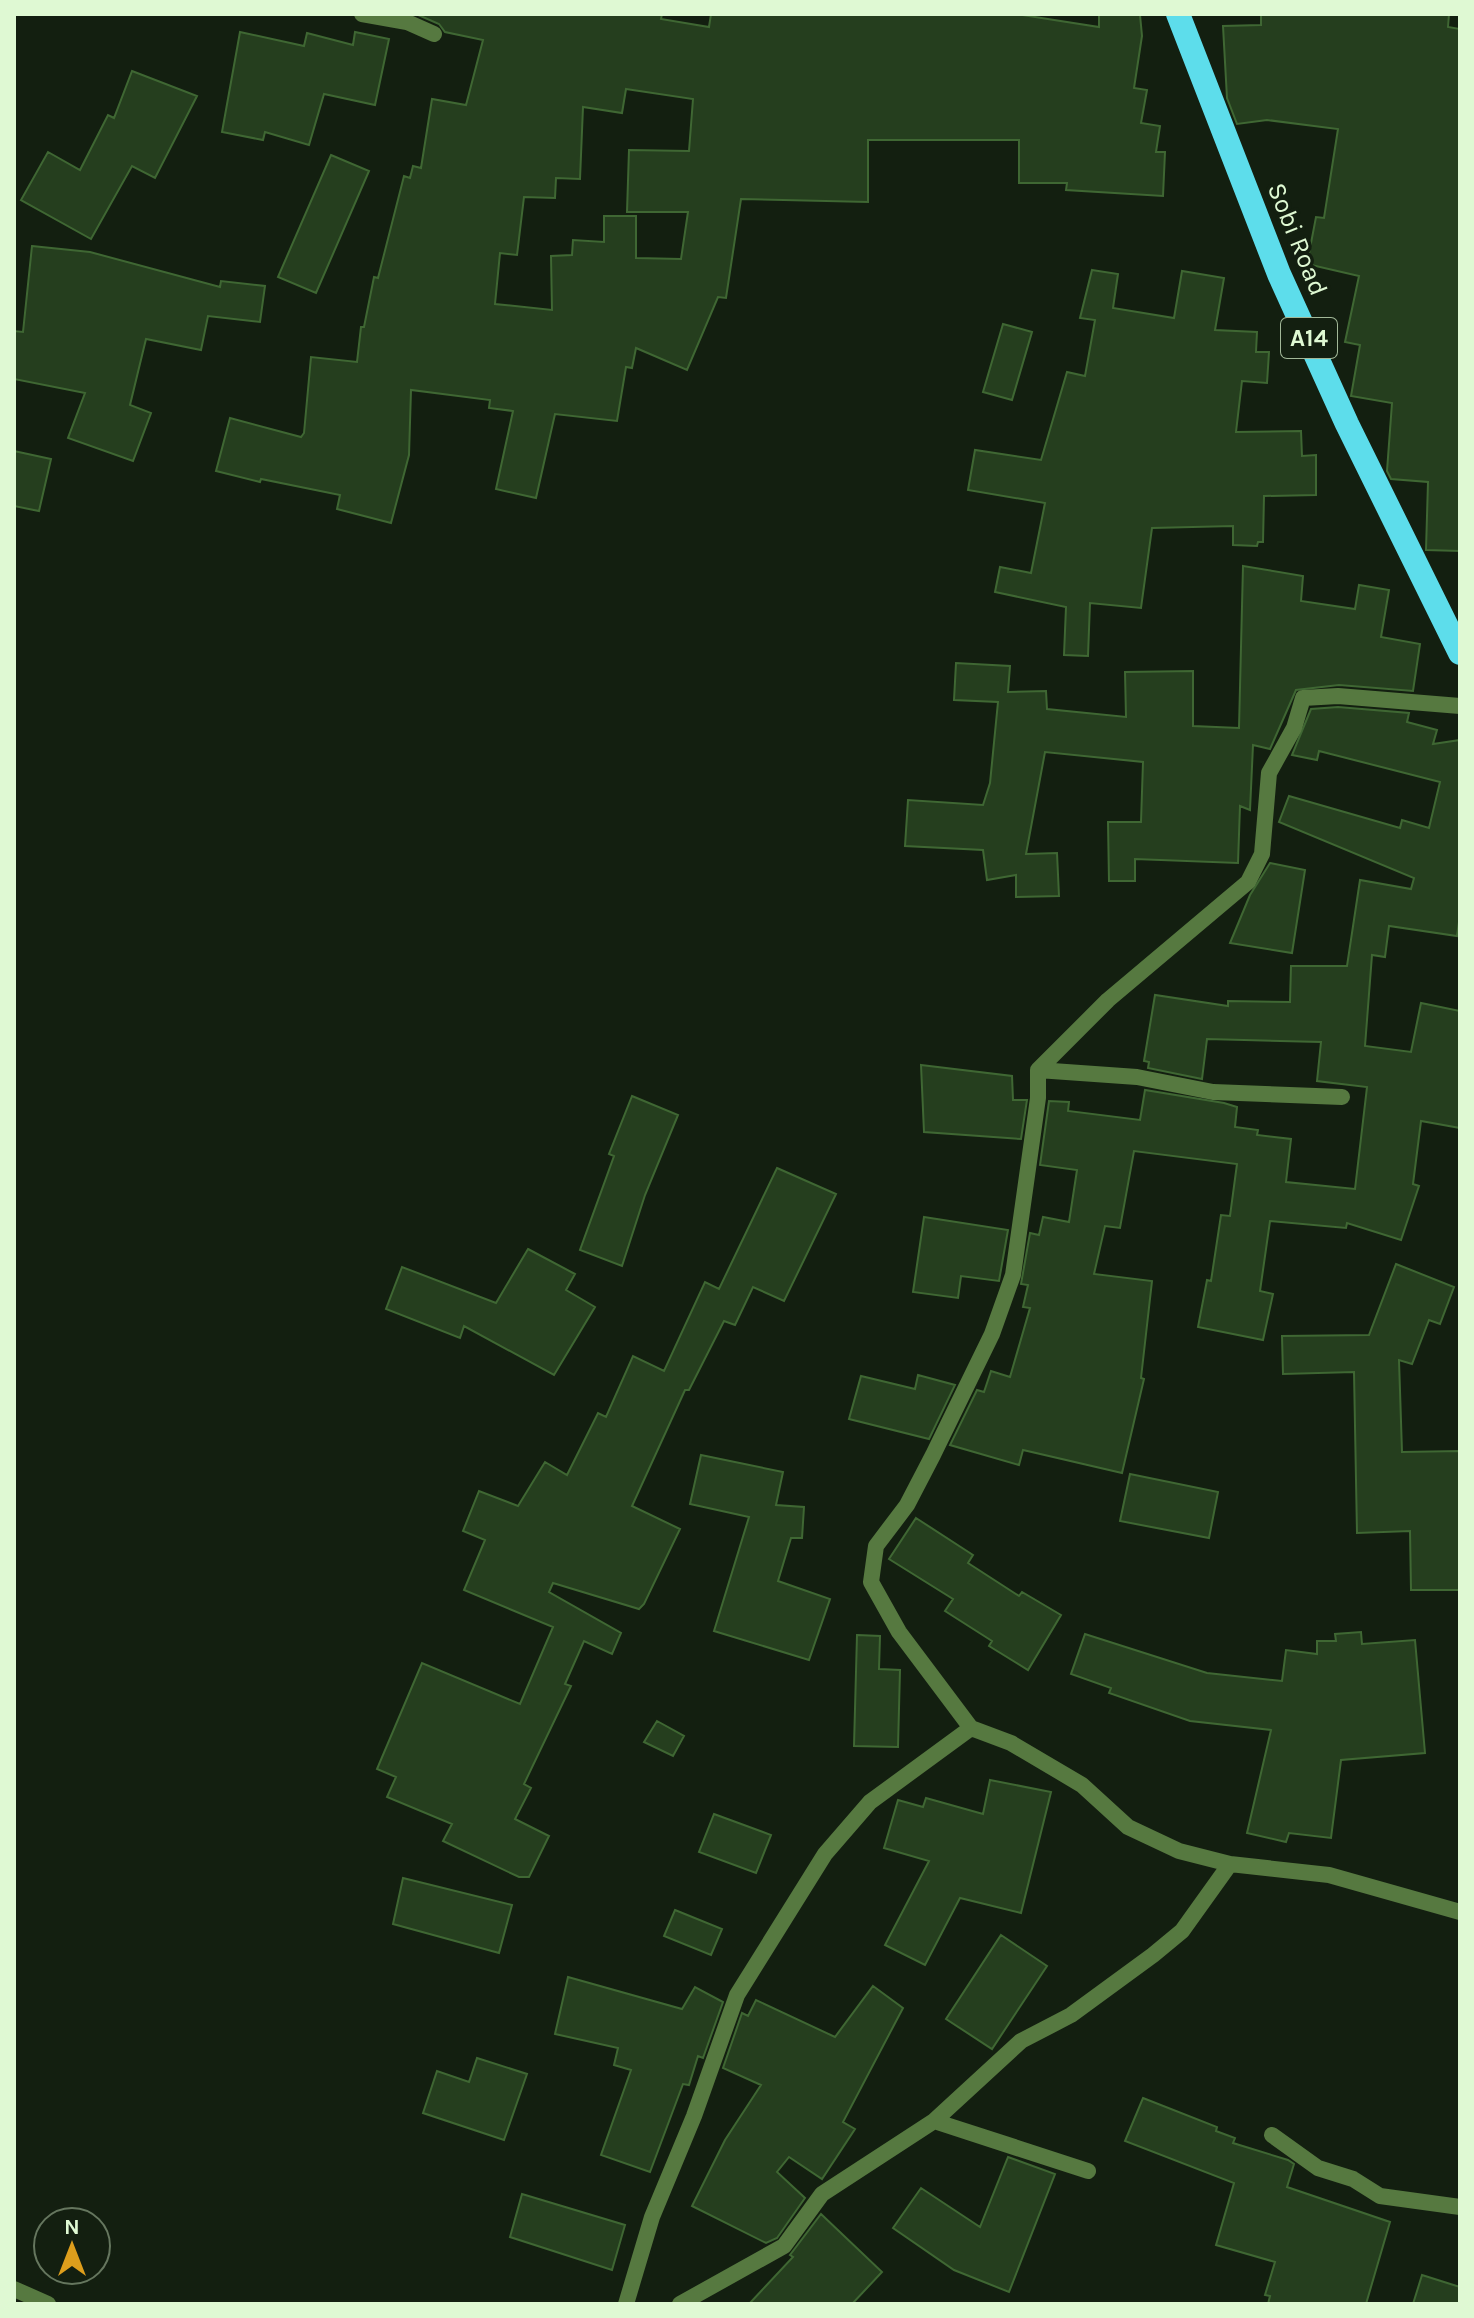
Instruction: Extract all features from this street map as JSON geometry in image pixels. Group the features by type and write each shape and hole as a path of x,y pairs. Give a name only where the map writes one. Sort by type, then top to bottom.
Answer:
{"highway":[{"name":"Sobi Road","path":"1178,14 1279,274 1347,424 1460,653"}],"street":[{"path":"362,14 407,22 434,34"},
{"path":"1460,706 1338,696 1303,698 1294,728 1269,773 1262,854 1248,882 1108,1000 1038,1070 1038,1098 1013,1275 992,1334 933,1455 907,1505 876,1546 871,1582 899,1632 971,1728 1011,1743 1082,1785 1128,1827 1179,1851 1230,1864 1329,1875 1460,1912"},
{"path":"1038,1070 1137,1077 1213,1092 1342,1097"},
{"path":"626,2304 652,2217 694,2116 737,1995 825,1854 870,1802 971,1728"},
{"path":"680,2304 784,2246 822,2194 934,2121 1021,2041 1071,2015 1182,1931 1230,1864"},
{"path":"934,2121 1088,2171"},
{"path":"1272,2135 1318,2168 1353,2179 1380,2196 1460,2207"},
{"path":"14,2289 48,2304"}],"building":[{"path":"416,14 662,14 661,19 709,27 711,14 1016,14 1099,27 1099,14 1140,15 1142,36 1134,88 1147,90 1141,123 1160,126 1156,152 1165,152 1163,196 1066,190 1067,183 1019,183 1019,140 868,140 868,202 741,199 726,298 718,297 687,370 636,348 632,368 626,367 617,421 555,414 536,498 496,489 513,411 489,408 490,400 411,390 409,455 391,523 337,509 340,495 261,479 260,482 216,471 230,418 301,437 304,433 311,357 357,362 361,327 364,327 374,277 378,278 404,176 410,178 413,166 421,168 432,99 466,105 483,40 445,32 439,24","holes":["626,89 693,99 689,151 629,150 627,212 688,212 681,259 636,258 636,216 604,216 604,242 573,240 572,255 551,256 552,310 495,304 500,253 517,255 524,197 555,198 556,178 580,179 583,107 622,113"]},
{"path":"1261,14 1449,14 1448,27 1460,29 1460,551 1426,550 1428,482 1391,479 1387,471 1392,403 1351,396 1360,345 1345,342 1359,276 1307,264 1316,217 1324,218 1338,129 1267,120 1237,124 1227,98 1223,26 1261,25"},
{"path":"240,32 304,46 307,33 353,45 355,32 389,39 375,105 324,94 309,145 265,132 263,140 222,132"},
{"path":"132,71 197,96 155,178 132,166 91,239 21,200 48,152 80,170 108,115 114,118"},
{"path":"331,155 369,171 316,293 278,277"},
{"path":"32,246 90,252 220,287 221,281 265,286 260,322 208,316 201,350 146,339 130,405 151,413 133,461 68,438 85,393 14,379 14,331 23,332"},
{"path":"1092,270 1118,274 1113,308 1174,318 1182,271 1224,278 1215,330 1257,332 1256,352 1269,352 1267,383 1242,381 1236,432 1301,431 1302,456 1316,455 1316,495 1264,496 1263,542 1258,542 1257,546 1233,545 1233,526 1152,528 1141,608 1090,603 1088,656 1064,655 1066,607 995,592 1000,567 1031,573 1045,503 968,490 975,450 1041,460 1067,372 1085,376 1095,320 1080,318"},
{"path":"1003,324 1032,332 1012,400 983,392"},
{"path":"14,451 51,459 39,511 14,506"},
{"path":"1243,566 1303,576 1301,601 1355,609 1359,585 1389,590 1381,637 1420,644 1413,691 1339,685 1296,690 1270,749 1253,745 1250,810 1240,806 1238,863 1135,859 1135,881 1109,881 1108,822 1141,822 1143,762 1045,752 1026,854 1057,853 1059,896 1016,897 1016,875 987,880 983,850 905,846 908,800 983,805 990,783 998,702 954,700 956,663 1010,666 1008,692 1046,691 1047,709 1126,717 1125,672 1193,671 1193,726 1239,728"},
{"path":"1338,707 1409,713 1407,722 1437,730 1433,744 1460,740 1460,915 1457,936 1389,926 1385,957 1372,955 1365,1046 1411,1052 1421,1003 1460,1011 1460,1128 1421,1121 1413,1184 1419,1186 1401,1240 1347,1223 1346,1228 1270,1221 1260,1291 1273,1294 1263,1340 1198,1327 1207,1280 1211,1281 1221,1215 1230,1216 1237,1164 1134,1151 1120,1228 1105,1226 1094,1274 1152,1281 1141,1378 1144,1379 1122,1473 1023,1450 1019,1465 950,1445 977,1390 984,1392 991,1371 1010,1377 1030,1308 1023,1307 1028,1285 1021,1284 1030,1233 1039,1235 1043,1217 1069,1222 1077,1170 1040,1165 1049,1101 1069,1102 1068,1111 1140,1120 1145,1090 1224,1103 1237,1107 1235,1127 1258,1130 1257,1135 1291,1139 1286,1182 1355,1189 1367,1087 1317,1081 1321,1042 1207,1039 1202,1079 1148,1068 1149,1062 1144,1061 1155,995 1228,1006 1228,1001 1290,1002 1291,966 1347,966 1360,880 1411,889 1414,878 1279,822 1289,796 1400,828 1402,820 1429,828 1440,782 1319,751 1317,760 1292,755 1311,709"},
{"path":"1270,863 1305,870 1292,953 1230,943 1250,895"},
{"path":"921,1065 1012,1076 1013,1100 1027,1100 1021,1139 924,1132"},
{"path":"632,1096 678,1115 645,1195 622,1266 580,1250 614,1156 609,1154"},
{"path":"777,1168 836,1194 784,1301 753,1287 735,1325 724,1321 689,1390 685,1390 632,1506 680,1529 644,1604 639,1609 553,1583 549,1592 621,1633 612,1654 584,1641 565,1684 571,1686 524,1784 531,1788 515,1819 549,1836 529,1877 519,1877 443,1841 452,1824 387,1797 396,1777 377,1769 422,1663 520,1704 553,1627 464,1590 485,1540 463,1531 479,1491 518,1506 545,1462 567,1475 598,1413 606,1417 633,1356 664,1371 705,1282 719,1289"},
{"path":"924,1217 1008,1230 999,1281 961,1276 958,1298 913,1292"},
{"path":"528,1249 575,1274 566,1290 595,1307 554,1375 464,1326 460,1338 386,1309 402,1267 496,1303"},
{"path":"1396,1264 1454,1287 1440,1324 1429,1320 1412,1364 1399,1360 1402,1452 1460,1451 1460,1590 1411,1590 1410,1531 1357,1533 1354,1372 1283,1374 1282,1336 1369,1335"},
{"path":"918,1375 955,1385 929,1439 849,1419 861,1376 915,1389"},
{"path":"701,1455 783,1472 776,1505 804,1507 802,1538 791,1538 778,1581 830,1599 809,1660 714,1631 749,1517 690,1504"},
{"path":"1130,1474 1218,1492 1209,1538 1120,1521"},
{"path":"916,1518 973,1555 968,1563 1019,1596 1022,1592 1061,1615 1028,1670 989,1646 992,1641 945,1611 953,1599 889,1559"},
{"path":"1361,1632 1362,1644 1415,1640 1425,1753 1341,1760 1331,1838 1289,1833 1286,1842 1247,1833 1271,1730 1190,1721 1109,1693 1111,1688 1071,1674 1085,1634 1207,1673 1282,1681 1286,1650 1317,1654 1317,1641 1336,1641 1335,1634"},
{"path":"857,1635 880,1636 879,1669 900,1670 898,1747 854,1746"},
{"path":"657,1721 684,1736 673,1756 644,1742"},
{"path":"990,1780 1051,1792 1021,1913 960,1898 925,1965 885,1945 929,1861 884,1848 898,1800 923,1807 926,1798 983,1814"},
{"path":"714,1814 771,1835 756,1873 699,1852"},
{"path":"403,1878 512,1905 499,1953 393,1924"},
{"path":"675,1910 722,1929 711,1955 664,1936"},
{"path":"1001,1935 1047,1966 992,2049 946,2019"},
{"path":"568,1977 682,2009 695,1987 723,2002 703,2058 698,2056 689,2085 683,2084 650,2172 601,2155 631,2070 614,2065 618,2048 555,2034"},
{"path":"873,1986 903,2008 843,2122 855,2129 822,2179 789,2157 777,2172 805,2198 777,2238 766,2243 692,2206 725,2140 761,2085 723,2068 742,2013 748,2016 756,2000 835,2037"},
{"path":"477,2058 527,2074 504,2140 423,2113 437,2071 469,2082"},
{"path":"1143,2098 1217,2127 1216,2131 1235,2138 1233,2143 1288,2160 1294,2164 1287,2187 1390,2222 1366,2304 1268,2304 1270,2296 1265,2295 1275,2262 1216,2245 1234,2183 1125,2141"},
{"path":"1008,2157 1055,2174 1009,2292 954,2270 893,2228 921,2188 980,2227"},
{"path":"522,2194 625,2225 612,2270 510,2237"},
{"path":"821,2214 882,2272 852,2304 749,2304 793,2257 790,2255"},
{"path":"1422,2275 1460,2287 1460,2304 1413,2304"}]}
